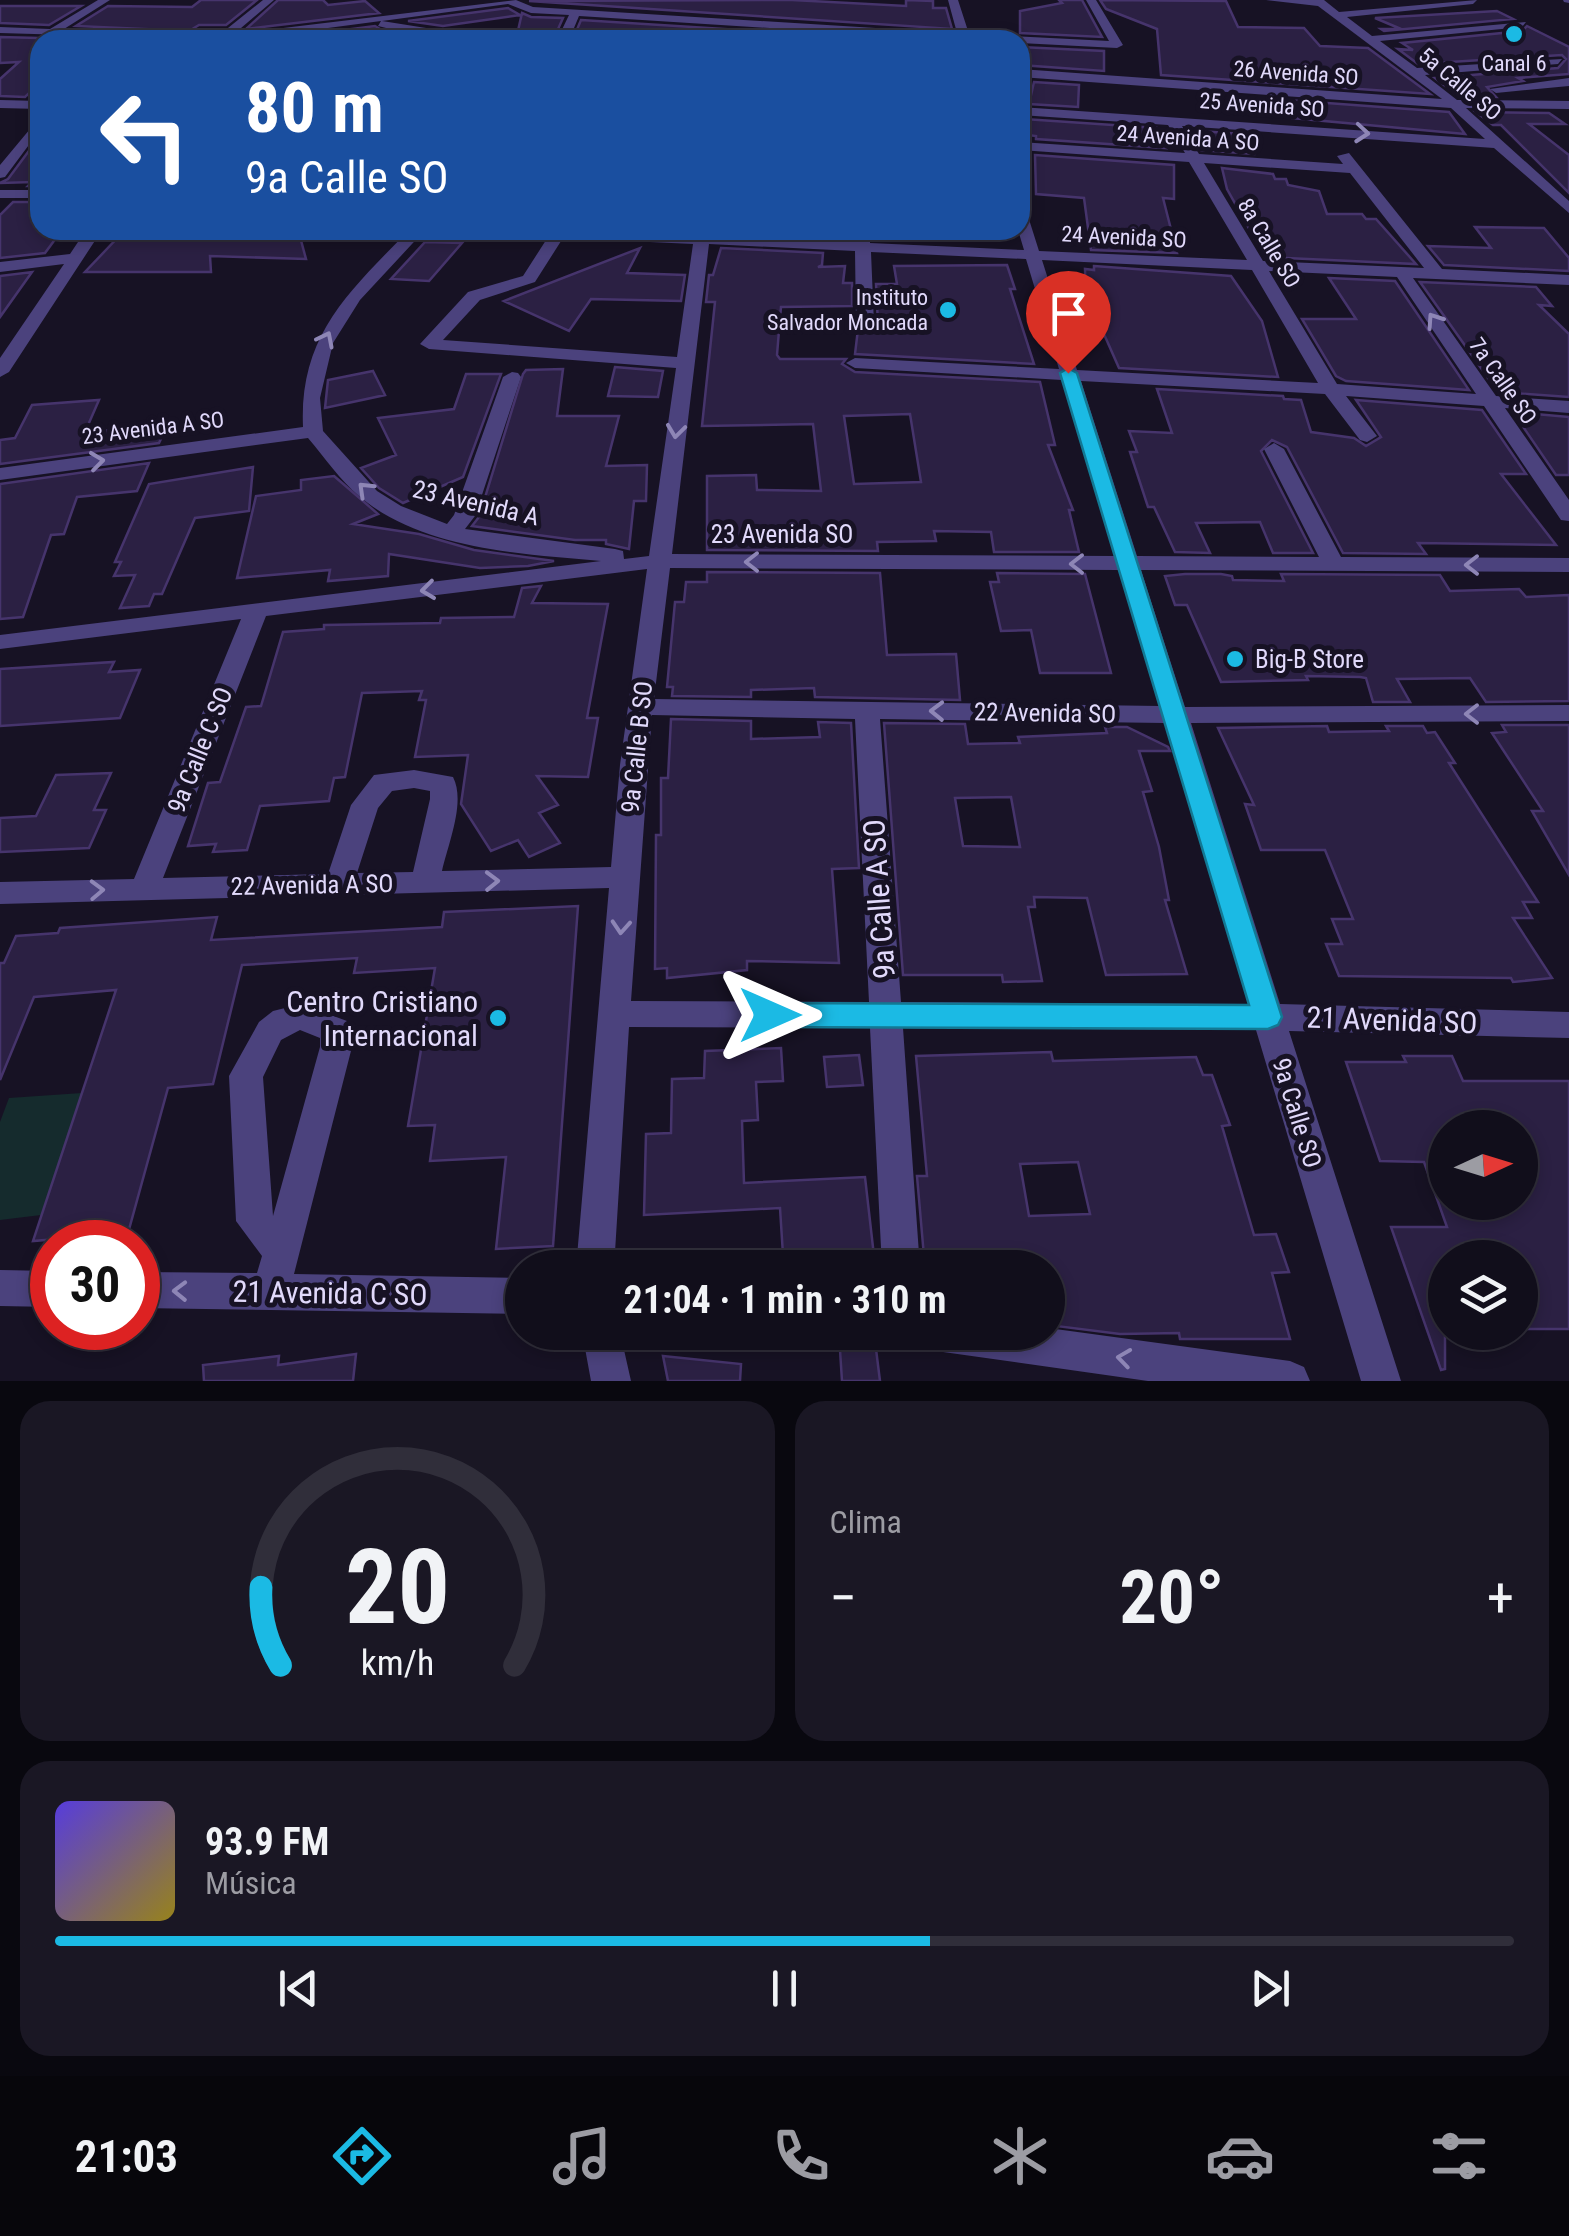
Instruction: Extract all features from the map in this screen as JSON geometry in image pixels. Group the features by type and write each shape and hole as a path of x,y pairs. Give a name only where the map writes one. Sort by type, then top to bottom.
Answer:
{"street":[{"path":"55,30 105,0"},
{"path":"232,30 269,0"},
{"path":"374,20 392,0"},
{"path":"296,30 510,0 520,8 575,13 749,18 879,30"},
{"path":"953,0 962,30"},
{"path":"1030,40 1118,44 1092,0"},
{"path":"1271,0 1320,1"},
{"name":"5a Calle SO","path":"1320,1 1441,92 1569,209"},
{"path":"1338,15 1473,1"},
{"path":"567,30 575,13"},
{"path":"374,20 408,30"},
{"path":"1373,41 1522,24"},
{"path":"0,30 30,31"},
{"path":"1373,41 1465,36"},
{"path":"1416,72 1558,61"},
{"name":"26 Avenida SO","path":"1030,75 1454,104 1569,105"},
{"path":"1441,92 1569,82"},
{"path":"0,104 30,104"},
{"name":"25 Avenida SO","path":"1030,112 1500,144"},
{"name":"8a Calle SO","path":"1171,119 1331,389 1367,436"},
{"path":"1325,130 1437,274"},
{"path":"0,174 30,134"},
{"name":"24 Avenida A SO","path":"1030,147 1354,170"},
{"path":"0,194 30,194"},
{"path":"3,363 87,240"},
{"path":"313,432 308,400 325,335 408,240"},
{"path":"553,240 529,278 474,296 429,344 675,363"},
{"name":"9a Calle B SO","path":"597,1250 640,706 659,561 675,363 702,240"},
{"path":"863,240 865,324"},
{"name":"24 Avenida SO","path":"874,240 1032,255 1562,280"},
{"name":"9a Calle SO","path":"1028,240 1381,1381"},
{"path":"0,267 74,258"},
{"name":"7a Calle SO","path":"1402,272 1569,515"},
{"path":"1562,280 1569,293"},
{"path":"855,363 1331,389 1569,408"},
{"path":"452,531 464,516 512,377"},
{"name":"23 Avenida A SO","path":"0,474 313,432"},
{"name":"23 Avenida A","path":"313,432 369,494 396,512 452,531 659,561"},
{"path":"1274,449 1334,565"},
{"name":"23 Avenida SO","path":"0,642 659,561 1569,566"},
{"name":"9a Calle C SO","path":"144,889 256,612"},
{"name":"22 Avenida SO","path":"640,706 1174,715 1569,713"},
{"name":"9a Calle A SO","path":"867,710 901,1250"},
{"path":"340,884 364,805 384,782 414,779 443,784 444,798 425,882"},
{"name":"22 Avenida A SO","path":"0,893 625,878"},
{"name":"21 Avenida SO","path":"614,1014 1268,1017 1569,1025"},
{"path":"272,1292 336,1047 336,1030 301,1017 284,1020 270,1031 246,1076 254,1221 282,1252"},
{"path":"0,1288 30,1289"},
{"name":"21 Avenida C SO","path":"160,1290 505,1296"},
{"path":"605,1350 611,1381"},
{"path":"1065,1350 1290,1381"}],"green space":[{"path":"82,1093 41,1215 0,1220 0,1122 9,1098"}],"building":[{"path":"201,0 257,0 226,25 199,25 191,30 76,26 108,6 192,7"},
{"path":"278,0 323,0 328,5 365,1 379,13 246,29"},
{"path":"792,0 906,6 906,0 933,1 933,8 946,8 952,29 529,1"},
{"path":"1059,0 1082,0 1102,37 1020,30 1020,11 1062,3"},
{"path":"1100,0 1226,1 1238,27 1304,28 1320,46 1368,48 1430,94 1161,75 1157,29 1106,9"},
{"path":"0,6 81,6 49,25 0,23"},
{"path":"508,8 520,15 443,26 408,21"},
{"path":"1497,11 1513,19 1384,31 1381,29 1401,29 1375,18"},
{"path":"522,13 563,18 558,30 518,30"},
{"path":"581,20 740,30 577,30"},
{"path":"375,26 382,30 344,30"},
{"path":"1527,26 1569,47 1569,74 1518,78 1523,81 1487,87 1496,97 1458,96 1435,78 1558,68 1566,59 1562,55 1418,64 1398,49 1413,50 1402,43 1522,31"},
{"path":"0,37 30,38 30,92 25,97 0,96 0,79 19,62 0,63"},
{"path":"1030,47 1104,51 1104,71 1030,66"},
{"path":"1034,82 1079,85 1078,107 1030,104"},
{"path":"1286,100 1449,112 1465,134 1292,118"},
{"path":"1476,112 1549,113 1565,124 1529,124 1569,155 1569,193 1501,125 1493,125"},
{"path":"1030,119 1157,128 1166,148 1036,139 1030,135"},
{"path":"1199,131 1242,134 1243,139 1252,139 1254,154 1201,150"},
{"path":"30,149 30,182 0,183 8,179"},
{"path":"1035,155 1174,165 1174,199 1163,198 1177,253 1091,250 1084,198 1036,194"},
{"path":"1222,168 1273,174 1275,179 1286,179 1288,185 1319,191 1327,214 1362,214 1366,219 1376,219 1416,264 1265,257 1227,189"},
{"path":"13,202 30,202 30,240 55,240 45,253 0,258 0,215"},
{"path":"1475,227 1544,228 1569,258 1569,271 1444,265 1428,246 1491,248"},
{"path":"115,240 301,240 306,259 210,256 211,272 85,272"},
{"path":"425,242 462,243 429,281 391,279"},
{"path":"640,248 627,273 685,275 681,301 591,299 569,331 504,301"},
{"path":"721,248 823,253 822,265 818,267 845,266 843,283 852,283 852,306 781,307 777,355 780,359 846,359 842,364 855,372 1040,382 1055,445 1048,445 1073,510 1069,510 1079,552 994,552 991,532 934,531 936,541 877,542 878,551 707,550 707,476 756,475 757,490 821,491 813,424 702,426 715,302 706,302 709,275 713,275","holes":["910,414 921,482 854,484 844,416"]},
{"name":"Instituto Salvador Moncada","path":"1007,265 1015,289 1010,289 1034,364 855,354 858,329 867,332 878,324 876,284 897,284 894,266"},
{"path":"1094,266 1231,276 1262,321 1278,377 1119,368 1092,307 1086,307 1085,269 1094,270"},
{"path":"32,272 0,317 0,276"},
{"path":"1329,278 1395,281 1469,390 1346,381 1336,376 1302,319 1356,319"},
{"path":"1420,282 1536,287 1552,306 1539,305 1569,334 1569,397 1498,392"},
{"path":"615,367 663,371 658,397 608,396"},
{"path":"563,369 557,416 619,416 606,466 647,465 646,501 634,501 629,549 606,544 606,540 575,540 472,526 479,517 523,374 526,370"},
{"path":"373,371 385,395 325,408 328,380"},
{"path":"466,374 501,374 463,477 403,503 379,488 361,468 396,455 378,418 454,409"},
{"path":"1157,389 1301,400 1311,432 1354,438 1366,446 1381,437 1356,400 1482,410 1526,474 1501,474 1556,545 1418,543 1426,554 1343,553 1287,447 1272,440 1261,451 1313,553 1273,553 1260,522 1196,523 1210,553 1175,552 1154,507 1148,507 1130,452 1137,452 1129,431 1172,433"},
{"path":"99,400 85,432 167,426 159,443 0,464 0,440 15,438 32,405"},
{"path":"1513,412 1569,417 1569,475 1556,475"},
{"path":"149,463 137,491 77,497 64,534 51,535 23,617 0,619 0,484"},
{"path":"253,467 249,511 195,518 162,594 154,594 149,606 120,608 135,575 114,576 121,562 115,562 149,484"},
{"path":"334,476 378,514 353,524 419,534 474,550 554,561 480,568 389,554 388,576 328,581 330,570 237,578 256,496 301,490 301,480"},
{"path":"707,572 880,573 887,655 956,654 960,700 815,697 814,688 751,690 751,697 672,696 673,687 667,687 675,602 684,602 686,582 707,582"},
{"path":"997,573 1085,574 1111,673 1040,673 1031,630 1001,631 990,582 999,582"},
{"path":"1281,574 1440,575 1450,591 1519,589 1526,597 1569,595 1569,701 1486,702 1470,678 1397,679 1410,702 1373,702 1366,678 1360,677 1221,682 1187,605 1175,605 1165,576 1284,581"},
{"path":"541,586 532,603 608,604 587,718 598,718 588,777 537,776 558,805 539,813 560,843 529,857 518,840 491,851 461,804 468,755 415,757 426,700 419,700 422,691 362,693 345,777 334,778 329,801 260,806 247,850 213,852 216,844 188,846 208,783 220,782 246,707 261,706 283,632 324,629 324,625 514,617 522,588"},
{"path":"114,662 109,672 140,670 120,718 0,726 0,669"},
{"path":"671,719 751,721 751,739 820,737 818,722 851,723 859,868 832,869 839,963 747,961 747,970 667,978 667,968 655,969 656,835 661,835 661,778 668,778"},
{"path":"884,723 965,724 968,744 1020,743 1018,737 1107,733 1105,727 1127,727 1168,747 1170,751 1139,751 1152,791 1143,792 1159,847 1169,900 1165,900 1187,974 1106,975 1087,898 1034,897 1035,907 1028,907 1042,981 1003,982 1002,975 903,975","holes":["1011,797 1020,847 963,846 955,798"]},
{"path":"1502,725 1569,725 1569,875 1532,811 1543,811 1492,733 1506,732"},
{"path":"1327,726 1329,732 1423,726 1427,733 1435,732 1455,763 1449,763 1538,902 1523,902 1532,918 1513,918 1552,978 1513,982 1511,978 1339,976 1326,944 1342,944 1332,919 1353,919 1325,850 1261,850 1245,804 1254,805 1218,728"},
{"path":"111,773 94,810 106,810 89,848 0,852 0,818 36,816 56,775"},
{"path":"578,906 553,1246 496,1249 506,1157 430,1161 435,1125 408,1126 435,968 354,973 357,958 242,965 213,1084 168,1088 132,1220 40,1220 116,990 34,997 0,1080 0,963 4,963 16,936 58,933 60,928 217,917 211,940 442,927 444,912"},
{"path":"781,1048 783,1081 756,1082 758,1120 742,1121 744,1183 865,1177 873,1250 783,1250 780,1208 644,1215 646,1134 671,1133 672,1079 704,1078 705,1051"},
{"path":"1051,1052 1053,1061 1196,1057 1203,1075 1212,1075 1230,1125 1222,1126 1254,1235 1276,1234 1289,1272 1272,1273 1290,1339 1180,1339 1179,1333 1120,1334 1065,1327 1065,1250 923,1250 917,1176 927,1176 916,1056","holes":["1078,1162 1090,1214 1029,1216 1020,1164"]},
{"path":"859,1055 863,1085 827,1087 824,1057"},
{"path":"1403,1056 1452,1056 1463,1081 1569,1081 1569,1329 1538,1329 1538,1240 1428,1240 1428,1333 1391,1227 1447,1227 1445,1220 1538,1220 1538,1110 1428,1110 1428,1173 1424,1162 1380,1161 1346,1062 1406,1062"},
{"path":"840,1350 876,1350 880,1381 842,1381"},
{"path":"1434,1350 1445,1350 1445,1369 1441,1370"},
{"path":"356,1354 353,1381 204,1381 203,1365 279,1356 278,1365"},
{"path":"663,1356 741,1364 740,1381 668,1381"}],"place":[{"name":"Canal 6","path":"1514,34"},
{"name":"Instituto Salvador Moncada","path":"948,310"},
{"name":"Big-B Store","path":"1235,659"},
{"name":"Centro Cristiano Internacional","path":"498,1018"}],"route":[{"path":"770,1015 1268,1017 1068,373"}]}
